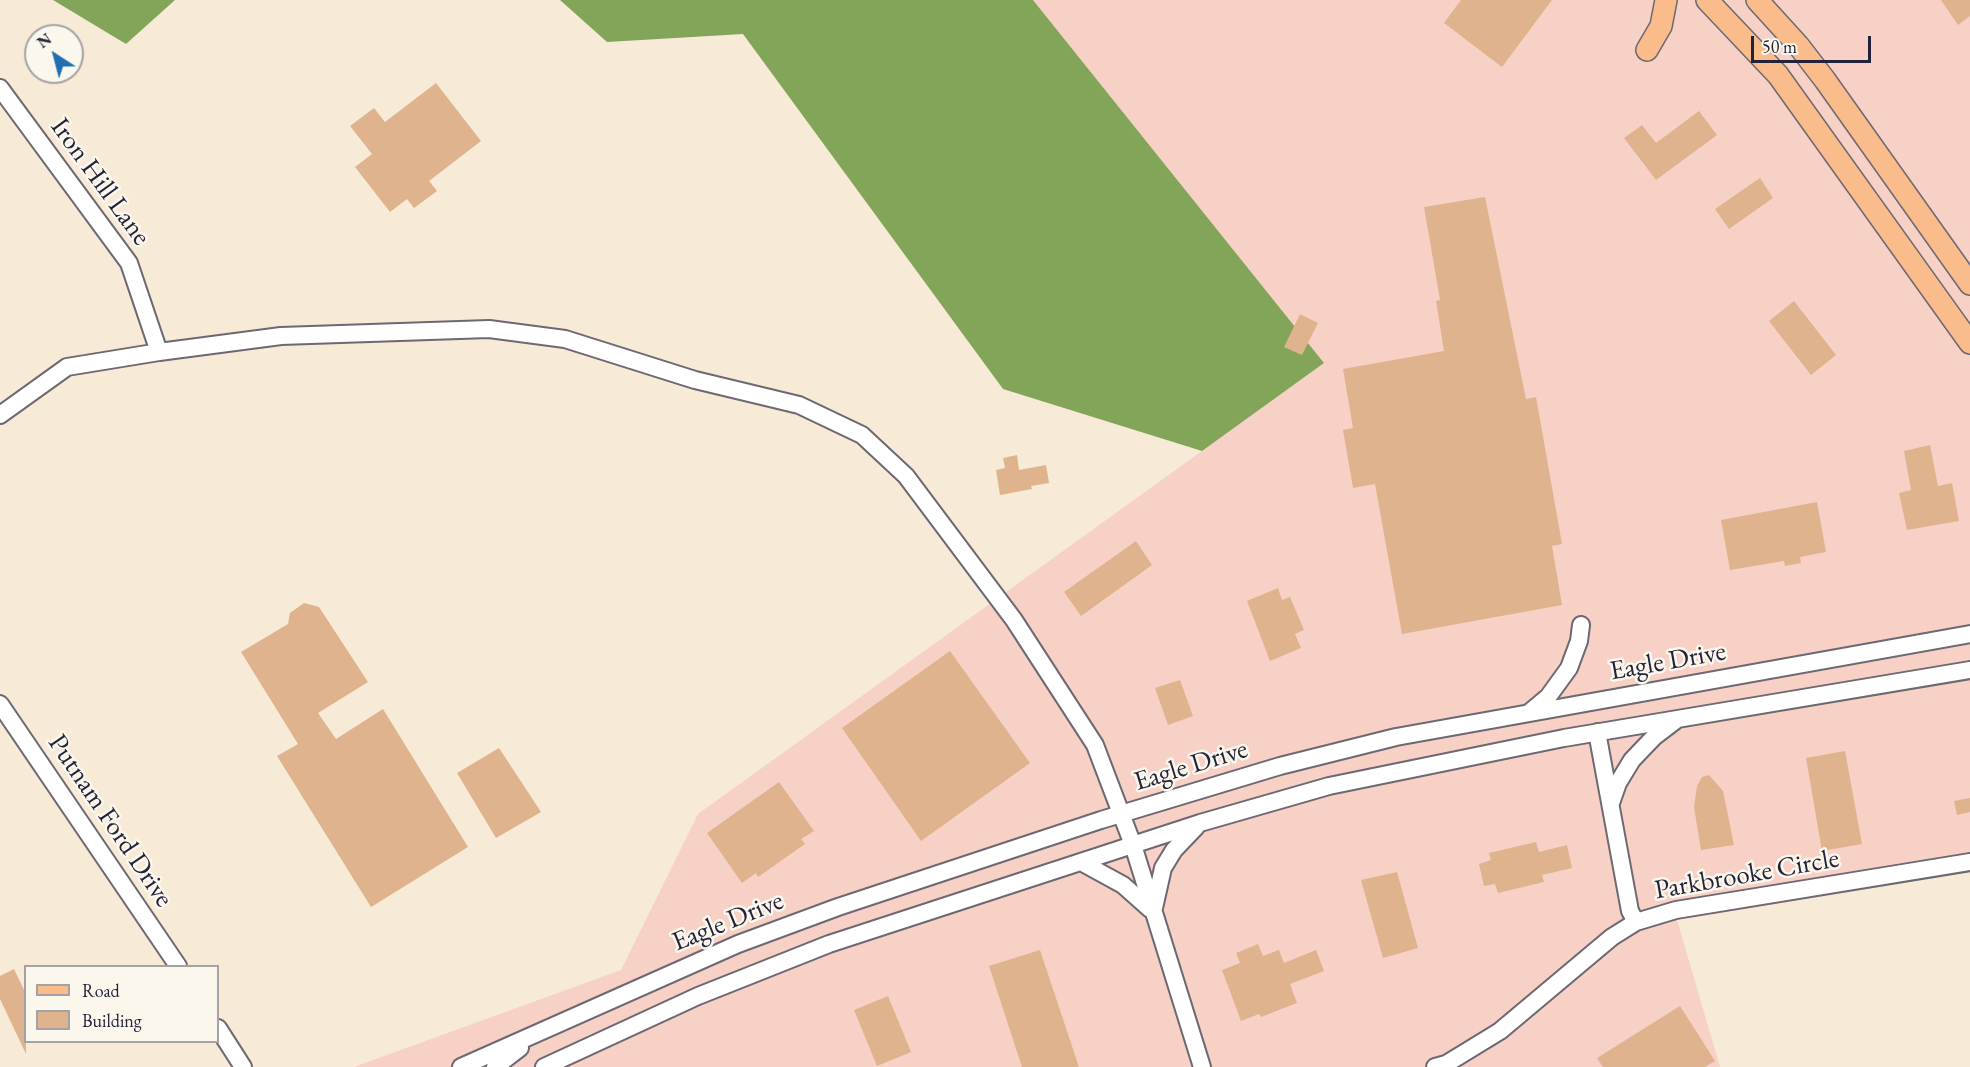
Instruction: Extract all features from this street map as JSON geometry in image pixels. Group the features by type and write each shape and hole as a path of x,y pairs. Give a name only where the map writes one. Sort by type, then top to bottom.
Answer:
{"main road":[{"path":"1647,50 1661,26 1666,0"},
{"path":"1707,0 1778,75 1970,343"},
{"path":"1757,0 1798,45 1825,80 1970,284"}],"street":[{"name":"Iron Hill Lane","path":"0,88 129,263 159,352"},
{"path":"0,414 66,367 281,336 489,329 565,339 695,380 799,405 862,435 906,476 1014,620 1095,745 1133,844 1202,1067"},
{"path":"1530,712 1548,697 1569,669 1579,641 1581,625"},
{"name":"Eagle Drive","path":"460,1067 749,940 844,905 1122,814 1280,766 1386,739 1970,634"},
{"name":"Eagle Drive","path":"544,1067 641,1021 762,970 904,918 1200,823 1361,778 1597,732 1970,669"},
{"name":"Putnam Ford Drive","path":"0,704 177,965"},
{"path":"1610,807 1618,783 1636,756 1676,719"},
{"path":"1597,732 1630,911 1636,922"},
{"path":"1153,912 1163,868 1174,850 1200,823"},
{"path":"1082,862 1123,885 1153,912"},
{"name":"Parkbrooke Circle","path":"1435,1067 1446,1064 1500,1031 1612,937 1636,922 1676,910 1970,862"},
{"path":"219,1030 242,1067"},
{"path":"495,1067 542,1031"}],"shaded area":[{"path":"1033,0 1970,0 1970,872 1677,920 1720,1067 354,1067 621,970 698,814 1324,363"}],"green space":[{"path":"53,0 175,0 126,44"},
{"path":"560,0 1033,0 1324,363 1202,451 1003,389 743,34 607,42"}],"building":[{"path":"1461,0 1552,0 1502,67 1444,23"},
{"path":"1941,0 1970,0 1970,16 1958,25"},
{"path":"436,83 481,141 429,181 437,191 414,208 407,199 390,212 355,167 372,154 350,126 374,108 385,122"},
{"path":"1699,111 1717,135 1656,180 1624,138 1642,125 1656,143"},
{"path":"1760,178 1773,198 1729,229 1715,209"},
{"path":"1485,197 1526,399 1536,397 1562,544 1552,546 1562,605 1402,634 1375,484 1353,488 1343,430 1353,428 1343,369 1444,351 1436,301 1440,300 1424,207"},
{"path":"1794,301 1836,355 1811,375 1769,321"},
{"path":"1300,314 1318,323 1302,355 1284,347"},
{"path":"1930,445 1938,486 1952,483 1959,521 1907,530 1899,493 1911,490 1904,451"},
{"path":"1017,455 1019,470 1046,465 1049,483 1000,495 996,470 1005,468 1003,458"},
{"path":"1817,502 1826,552 1800,557 1801,563 1785,566 1784,561 1730,570 1721,520"},
{"path":"1136,541 1152,565 1081,616 1064,592"},
{"path":"1278,588 1282,600 1290,597 1304,630 1295,634 1301,648 1270,661 1247,601"},
{"path":"304,603 319,607 368,682 318,713 336,739 383,709 468,847 371,907 277,756 298,744 241,652 288,624 290,613"},
{"path":"950,651 1030,763 921,841 842,728"},
{"path":"1180,680 1193,716 1168,725 1155,688"},
{"path":"499,748 541,812 496,838 457,773"},
{"path":"1845,751 1862,844 1822,851 1806,758"},
{"path":"1709,775 1723,791 1734,845 1701,850 1694,807 1697,786 1702,777"},
{"path":"779,782 814,831 801,839 805,844 758,877 756,873 742,883 707,833"},
{"path":"1970,798 1970,812 1957,815 1954,801"},
{"path":"1536,842 1539,852 1567,845 1572,868 1542,875 1544,882 1498,893 1495,884 1484,886 1479,864 1491,860 1489,853"},
{"path":"1397,872 1418,948 1383,958 1361,880"},
{"path":"1258,944 1263,956 1279,950 1284,963 1316,950 1324,971 1290,984 1297,1003 1261,1017 1259,1014 1241,1021 1222,970 1240,963 1236,953"},
{"path":"1040,950 1079,1067 1022,1067 989,966"},
{"path":"14,969 24,990 26,1054 0,999 0,976"},
{"path":"888,996 911,1052 877,1066 854,1010"},
{"path":"1680,1006 1715,1061 1705,1067 1603,1067 1597,1058"}]}
